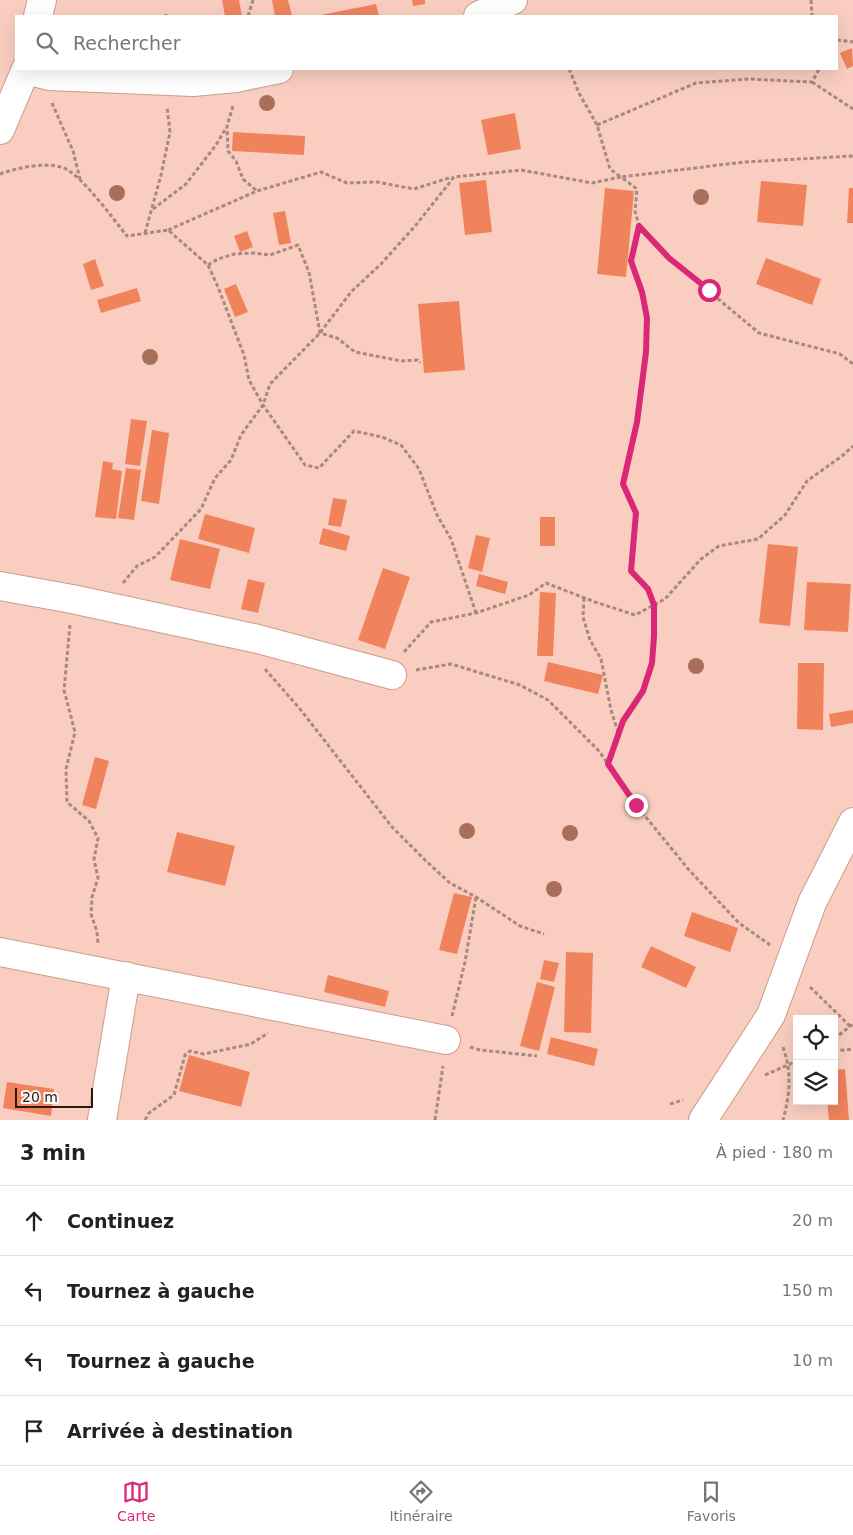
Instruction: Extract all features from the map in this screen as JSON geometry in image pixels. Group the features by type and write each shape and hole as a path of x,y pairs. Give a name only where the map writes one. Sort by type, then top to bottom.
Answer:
{"street":[{"path":"38,15 42,0"},
{"path":"480,15 513,0"},
{"path":"0,130 34,72 193,82 236,78 274,70"},
{"path":"0,586 72,599 258,639 392,675"},
{"path":"703,1120 771,1015 812,903 853,822"},
{"path":"0,952 446,1040"},
{"path":"102,1120 113,974"}],"path":[{"path":"248,15 253,0"},
{"path":"811,0 812,15"},
{"path":"838,40 853,42"},
{"path":"569,70 579,93 597,125 610,169 637,189 635,211 639,226 631,261 642,292 647,318 646,352 637,422 623,484 636,513 631,571 648,589 654,605 652,663 643,691 623,721 608,764"},
{"path":"812,82 818,70"},
{"path":"34,72 73,151 80,179"},
{"path":"152,210 186,184 216,145 227,126 233,107 236,78"},
{"path":"597,125 696,83 749,79 812,82 853,109"},
{"path":"145,233 170,132 164,81"},
{"path":"227,126 228,151 236,161 243,179 257,191"},
{"path":"0,174 46,165 62,167 80,179 127,236 168,230 257,191 321,172 347,183 377,182 414,189 454,177 521,170 592,183 621,177 744,162 853,156"},
{"path":"102,606 137,566 155,557 201,509 215,478 231,460 241,435 263,405 270,384 320,333 351,292 381,264 454,177"},
{"path":"639,226 669,258 759,333 840,354 853,364"},
{"path":"168,230 208,265 244,355 249,380 263,405 305,465 319,468 354,431 382,437 400,445 420,469 437,516 451,540 476,614"},
{"path":"208,265 218,258 234,254 254,253 270,255 298,245 309,272 320,333"},
{"path":"320,333 337,338 355,352 401,361 418,360 420,363"},
{"path":"392,675 406,649 432,622 476,614 529,595 546,582 584,598 634,615 665,599 701,559 719,546 758,538 786,515 806,481 853,446"},
{"path":"584,598 583,617 590,640 601,659 611,710 619,733"},
{"path":"72,599 64,690 75,732 66,770 67,802 89,821 98,838 94,859 98,878 92,897 91,914 113,974"},
{"path":"392,675 451,664 520,685 548,700 599,751 636,805 689,870 739,923 776,949 788,965 852,1025 838,1036"},
{"path":"261,665 300,709 392,827 450,883 476,897 520,926 544,934"},
{"path":"436,1120 446,1040 465,962 476,897"},
{"path":"145,1120 149,1113 174,1095 185,1055 190,1051 204,1054 251,1044 301,1012"},
{"path":"771,1015 789,1065 788,1101 783,1120"},
{"path":"446,1040 480,1050 536,1056"},
{"path":"838,1051 853,1049"}],"building":[{"path":"222,0 239,0 242,15 225,15"},
{"path":"272,0 288,0 292,15 275,15"},
{"path":"412,0 425,0 425,4 413,6"},
{"path":"376,4 379,15 321,15"},
{"path":"852,48 853,66 847,69 840,53"},
{"path":"515,113 521,149 488,155 481,120"},
{"path":"233,132 305,136 304,155 232,151"},
{"path":"486,180 492,232 465,235 459,183"},
{"path":"761,181 807,185 803,226 757,222"},
{"path":"605,188 634,191 626,277 597,274"},
{"path":"849,188 853,188 853,223 847,223"},
{"path":"285,211 291,243 279,245 273,213"},
{"path":"247,231 253,247 240,252 234,236"},
{"path":"766,258 821,279 812,305 756,284"},
{"path":"95,259 104,286 91,290 83,264"},
{"path":"236,284 248,312 235,317 224,289"},
{"path":"137,288 141,301 101,313 97,300"},
{"path":"459,301 465,370 424,373 418,304"},
{"path":"131,419 147,421 140,466 125,464"},
{"path":"152,430 169,433 159,504 141,501"},
{"path":"103,461 113,463 112,469 122,471 116,519 95,517"},
{"path":"126,468 141,470 134,520 118,518"},
{"path":"333,498 347,500 341,527 328,525"},
{"path":"205,514 255,528 249,553 198,539"},
{"path":"540,517 555,517 555,546 540,546"},
{"path":"323,528 350,536 346,551 319,544"},
{"path":"476,535 490,538 482,572 468,568"},
{"path":"180,539 220,549 210,589 170,580"},
{"path":"768,544 798,547 790,626 759,623"},
{"path":"383,568 410,577 385,649 358,640"},
{"path":"479,574 508,582 505,594 476,586"},
{"path":"248,579 265,583 258,613 241,609"},
{"path":"807,582 851,584 848,632 804,630"},
{"path":"540,592 556,593 553,656 537,656"},
{"path":"548,662 603,675 598,694 544,681"},
{"path":"798,663 824,663 823,730 797,729"},
{"path":"853,710 853,723 831,727 829,714"},
{"path":"95,757 109,761 96,809 82,805"},
{"path":"177,832 235,846 225,886 167,872"},
{"path":"454,893 472,897 457,954 439,950"},
{"path":"692,912 738,928 730,952 684,936"},
{"path":"651,946 696,967 686,988 641,967"},
{"path":"566,952 593,953 591,1033 564,1032"},
{"path":"544,960 559,963 554,982 540,979"},
{"path":"328,975 389,991 385,1007 324,992"},
{"path":"537,982 555,987 539,1051 520,1046"},
{"path":"551,1037 598,1049 594,1066 547,1054"},
{"path":"189,1055 250,1072 241,1107 179,1091"},
{"path":"845,1069 849,1120 829,1120 827,1105 838,1105 838,1070"},
{"path":"7,1082 54,1089 51,1116 3,1108"}],"route":[{"path":"636,805 608,764 623,721 643,691 652,663 654,636 654,605 648,589 631,571 636,513 623,484 637,422 646,352 647,318 642,292 631,261 639,226 669,258 709,290"}]}
